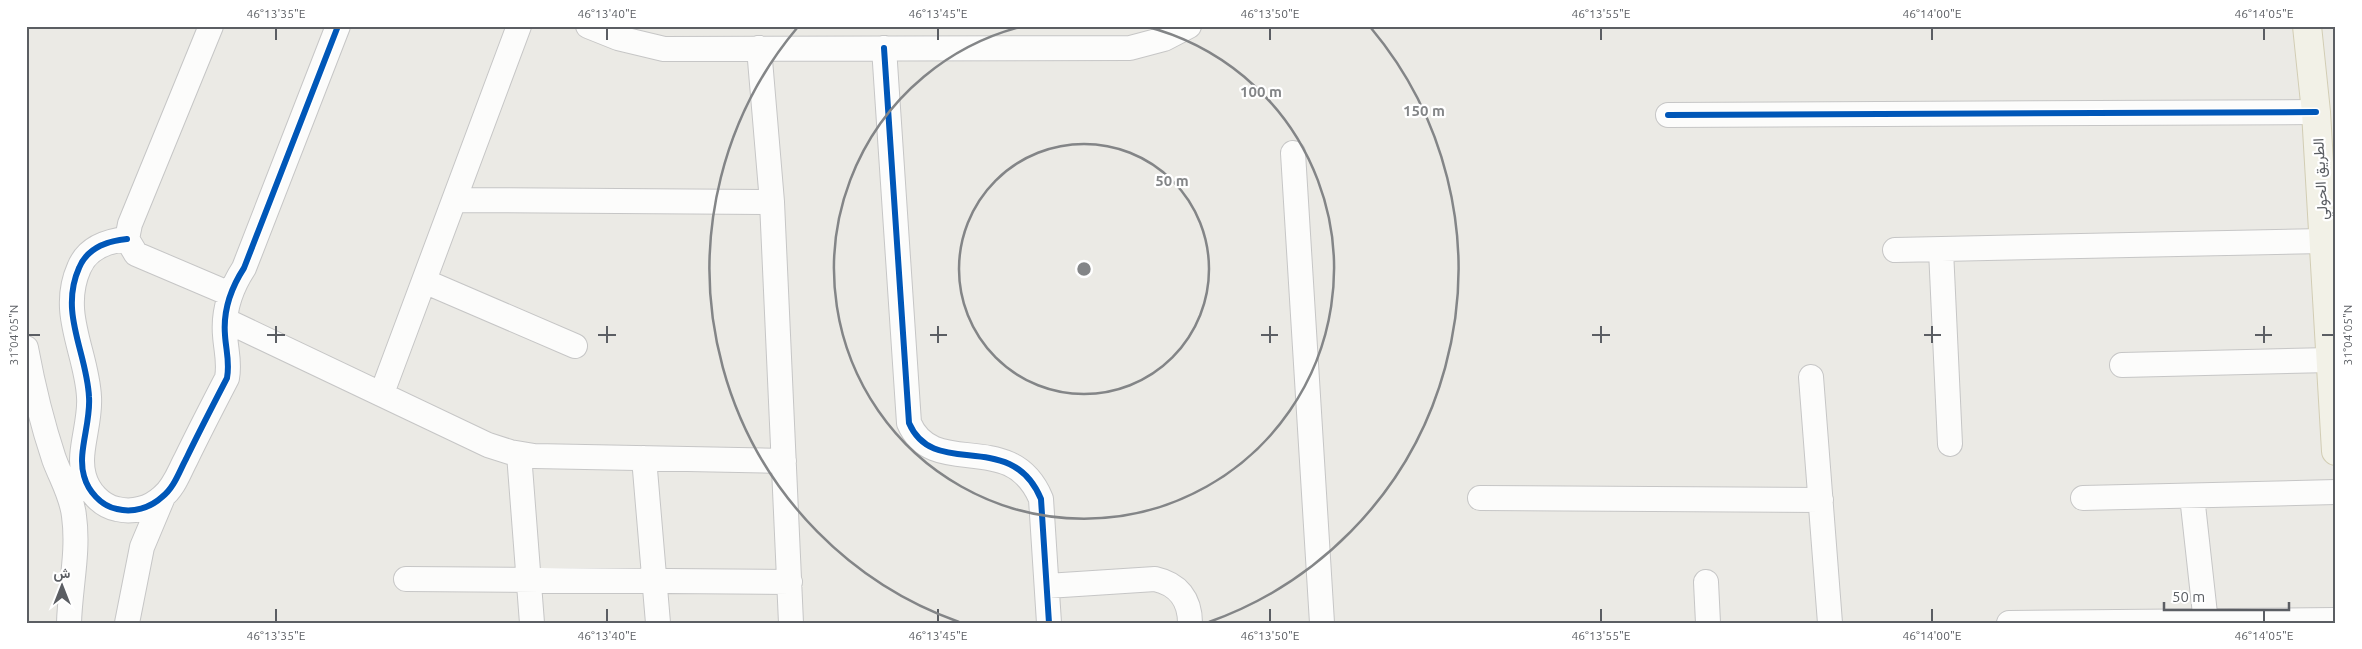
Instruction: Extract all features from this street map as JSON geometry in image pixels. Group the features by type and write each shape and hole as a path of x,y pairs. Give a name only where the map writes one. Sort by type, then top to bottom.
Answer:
{"main road":[{"name":"الطريق الحولي","path":"2307,26 2316,112 2336,451"}],"street":[{"path":"211,26 130,224 127,239 136,254 230,294"},
{"path":"127,239 110,241 92,250 84,258 74,282 71,313 86,371 90,398 88,426 81,464 88,486 101,502 110,507 129,510 147,507 163,497 169,490 227,378 229,357 225,320 230,294 244,268 338,26"},
{"path":"382,393 519,26"},
{"path":"588,26 618,38 664,49 1130,48 1164,39 1189,26"},
{"path":"759,48 772,202 791,623"},
{"path":"884,48 909,423 917,438 930,449 1002,461 1015,466 1035,486 1041,499 1049,623"},
{"path":"1668,115 2316,112"},
{"path":"1293,153 1322,623"},
{"path":"454,200 772,202"},
{"path":"1895,250 2323,241"},
{"path":"1941,250 1950,444"},
{"path":"424,281 575,346"},
{"path":"225,320 488,445 519,454 784,461"},
{"path":"26,348 40,414 60,474 70,497 74,516 75,557 70,589 69,623"},
{"path":"2122,365 2330,360"},
{"path":"1811,377 1830,623"},
{"path":"519,454 532,623"},
{"path":"644,458 658,623"},
{"path":"2083,498 2336,492"},
{"path":"2192,496 2206,622"},
{"path":"126,623 142,547 163,497"},
{"path":"1480,498 1821,500"},
{"path":"406,580 790,582"},
{"path":"1046,586 1164,581 1172,585 1184,596 1190,611 1190,623"},
{"path":"1706,582 1708,623"},
{"path":"2009,623 2336,620"}],"cycle path":[{"path":"127,239 105,244 87,255 79,268 72,301 73,317 89,397 82,458 84,476 96,497 106,505 123,510 141,509 152,504 170,489 227,378 228,362 225,341 225,317 229,300 244,268 338,26"},
{"path":"884,48 909,423 921,440 936,449 954,454 993,459 1011,465 1028,477 1041,499 1049,623"},
{"path":"1668,115 2316,112"}]}
